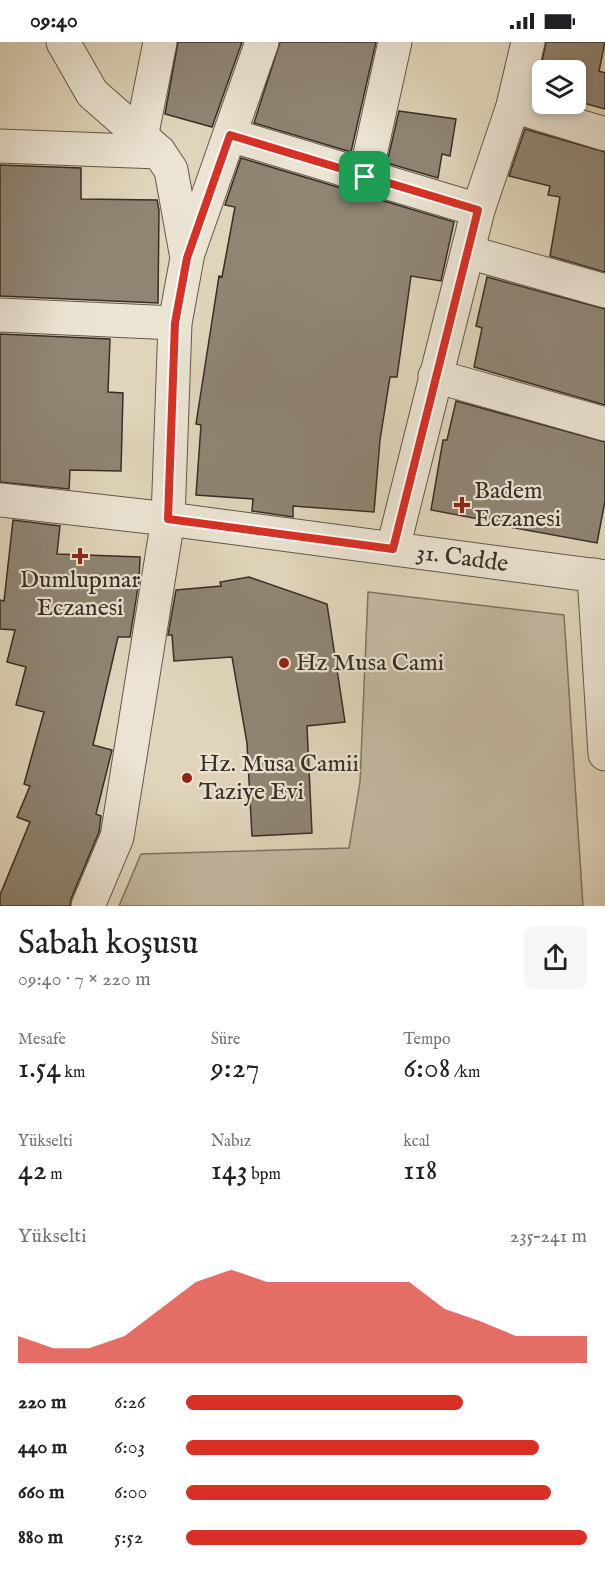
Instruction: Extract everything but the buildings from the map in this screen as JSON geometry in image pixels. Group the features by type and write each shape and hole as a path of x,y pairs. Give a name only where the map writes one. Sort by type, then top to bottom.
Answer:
{"street":[{"path":"63,42 92,93 150,145 171,170 187,258"},
{"path":"150,145 160,42"},
{"path":"88,906 117,837 168,519 175,323 187,258 262,42"},
{"path":"365,177 395,42"},
{"path":"393,549 478,210 513,106 528,42"},
{"path":"513,106 605,134"},
{"path":"230,135 478,210"},
{"path":"0,146 150,145"},
{"path":"468,252 605,291"},
{"path":"0,315 175,323"},
{"path":"435,376 605,424"},
{"name":"31. Cadde","path":"0,500 168,519 599,576"},
{"path":"599,576 605,754"}],"shaded area":[{"path":"368,592 564,615 583,906 119,906 141,854 349,848 360,782"}],"place":[{"name":"Badem Eczanesi","path":"462,505"},
{"name":"Dumlupınar Eczanesi","path":"80,556"},
{"name":"Hz Musa Cami","path":"284,663"},
{"name":"Hz. Musa Camii Taziye Evi","path":"187,778"}],"route":[{"path":"230,135 365,177 478,210 393,549 168,519 175,323 187,258 230,135"}]}
